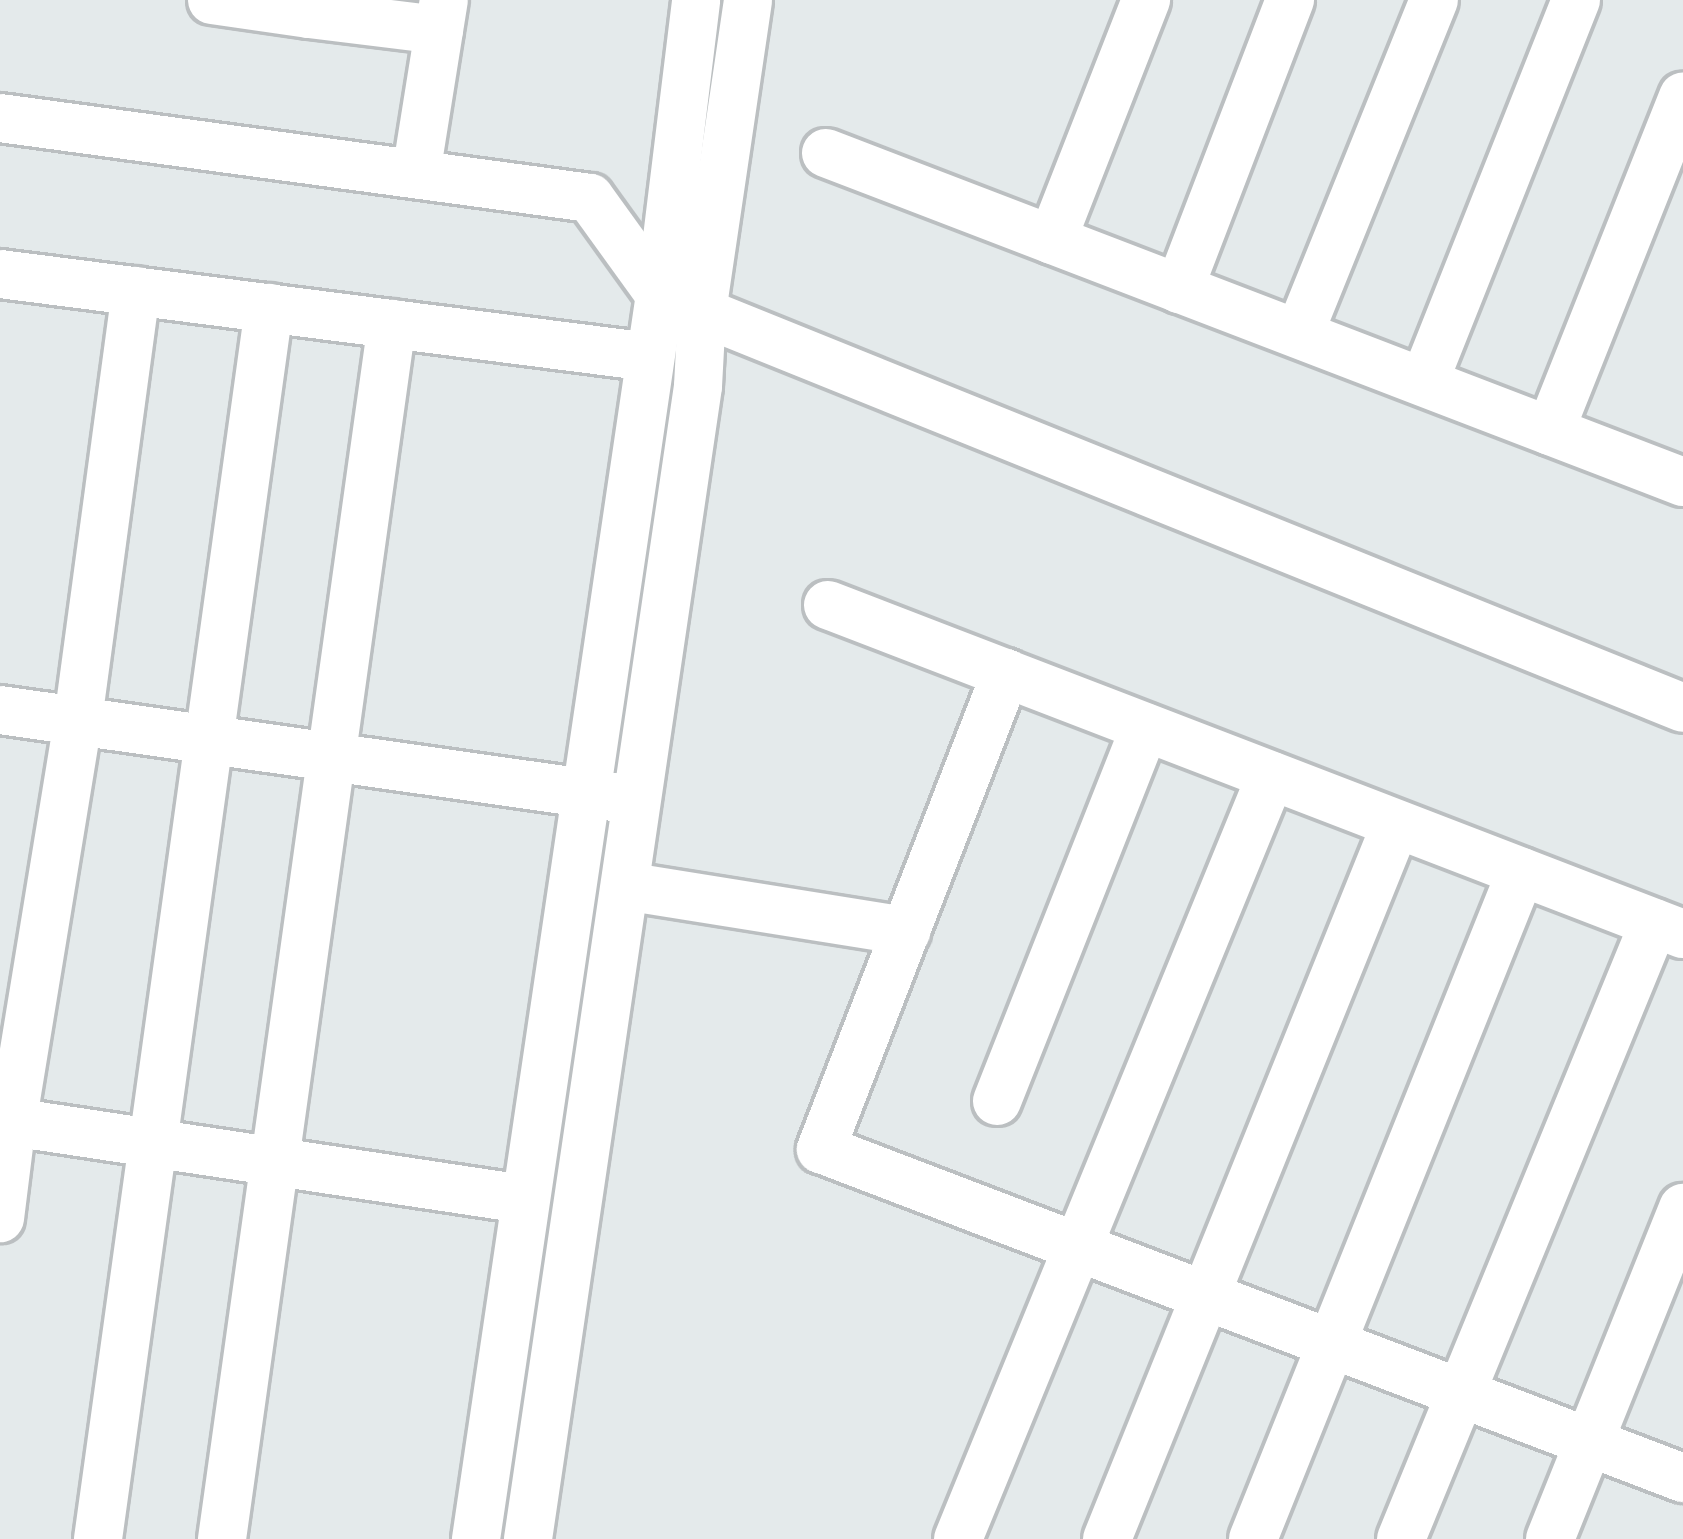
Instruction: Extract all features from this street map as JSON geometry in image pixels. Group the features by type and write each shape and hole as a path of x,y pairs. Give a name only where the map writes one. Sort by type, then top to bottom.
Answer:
{"street":[{"path":"212,0 442,15 416,174"},
{"path":"528,1539 698,386 681,303 696,0"},
{"path":"476,1539 650,357 681,303 748,0"},
{"path":"1052,240 1146,0"},
{"path":"1180,289 1290,0"},
{"path":"1299,334 1434,0"},
{"path":"1424,382 1576,0"},
{"path":"1550,431 1663,207 1683,97"},
{"path":"0,118 590,198 681,303 1683,708"},
{"path":"826,153 1683,482"},
{"path":"0,274 650,357"},
{"path":"0,1218 6,1111 78,721 136,291"},
{"path":"98,1539 269,308"},
{"path":"221,1539 392,324"},
{"path":"828,605 1668,928 1401,1539"},
{"path":"1006,674 821,1148 1683,1478"},
{"path":"0,710 639,800"},
{"path":"997,1101 1145,727"},
{"path":"958,1539 1271,776"},
{"path":"1107,1539 1396,824"},
{"path":"1253,1539 1521,872"},
{"path":"625,886 906,931"},
{"path":"6,1111 153,1143 524,1199"},
{"path":"1550,1539 1683,1208"}]}
